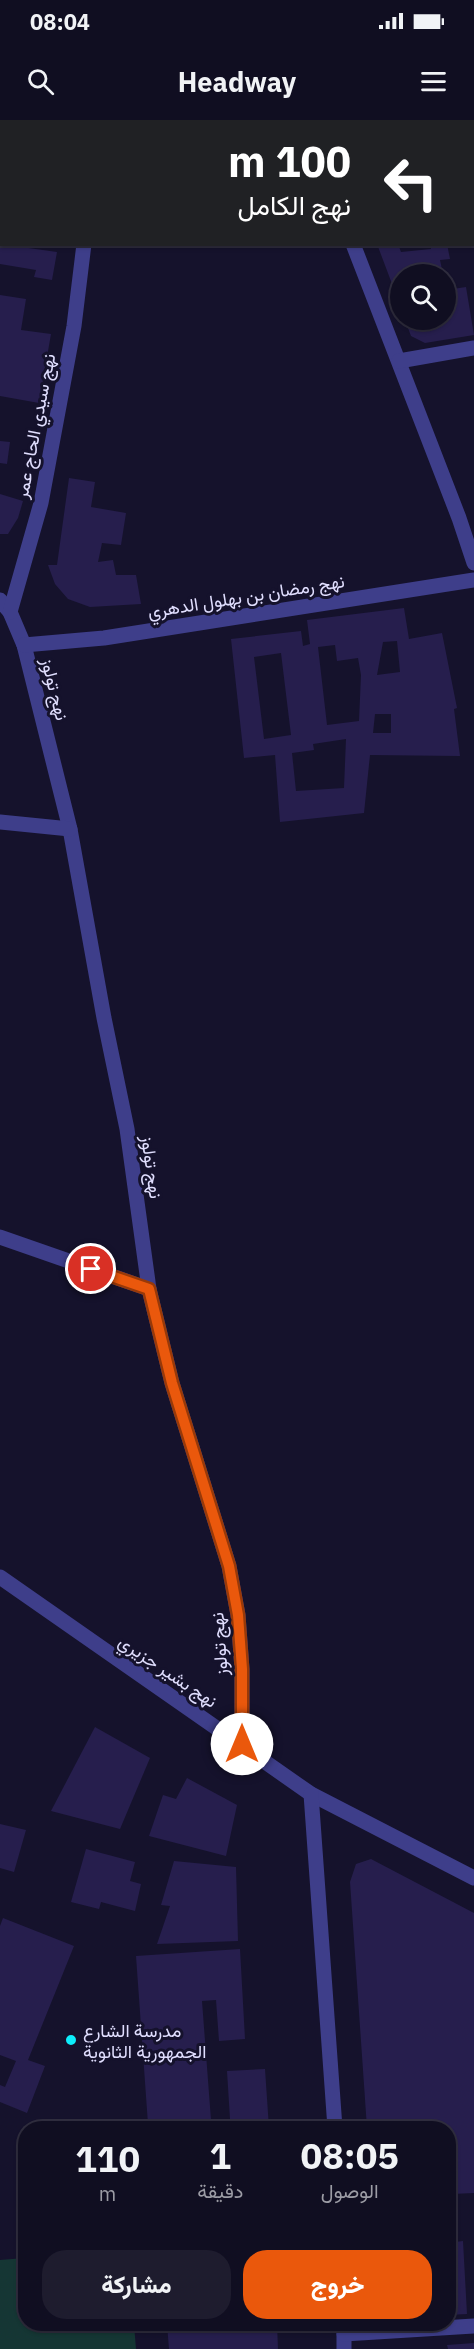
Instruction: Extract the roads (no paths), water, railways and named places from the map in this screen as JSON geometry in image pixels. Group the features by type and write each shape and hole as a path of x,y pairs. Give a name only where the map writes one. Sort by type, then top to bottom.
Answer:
{"street":[{"name":"نهج سيدي الحاج عمر","path":"10,612 41,502 74,326 84,246"},
{"path":"355,246 474,563"},
{"path":"399,361 474,348"},
{"name":"نهج رمضان بن بهلول الدهري","path":"24,645 126,635 474,580"},
{"name":"نهج تولوز","path":"0,600 10,612 24,645 70,829 104,1018 127,1129 149,1289 172,1383 229,1566 238,1615 242,1669 242,1744"},
{"path":"0,822 70,829"},
{"path":"0,1237 149,1289"},
{"name":"نهج بشير جزيري","path":"0,1577 242,1744 310,1794 474,1878"},
{"path":"310,1794 334,2121"},
{"path":"456,2327 474,2326"},
{"path":"344,2336 409,2331"}],"place":[{"name":"مدرسة الشارع الجمهورية الثانوية","path":"71,2040"}]}
